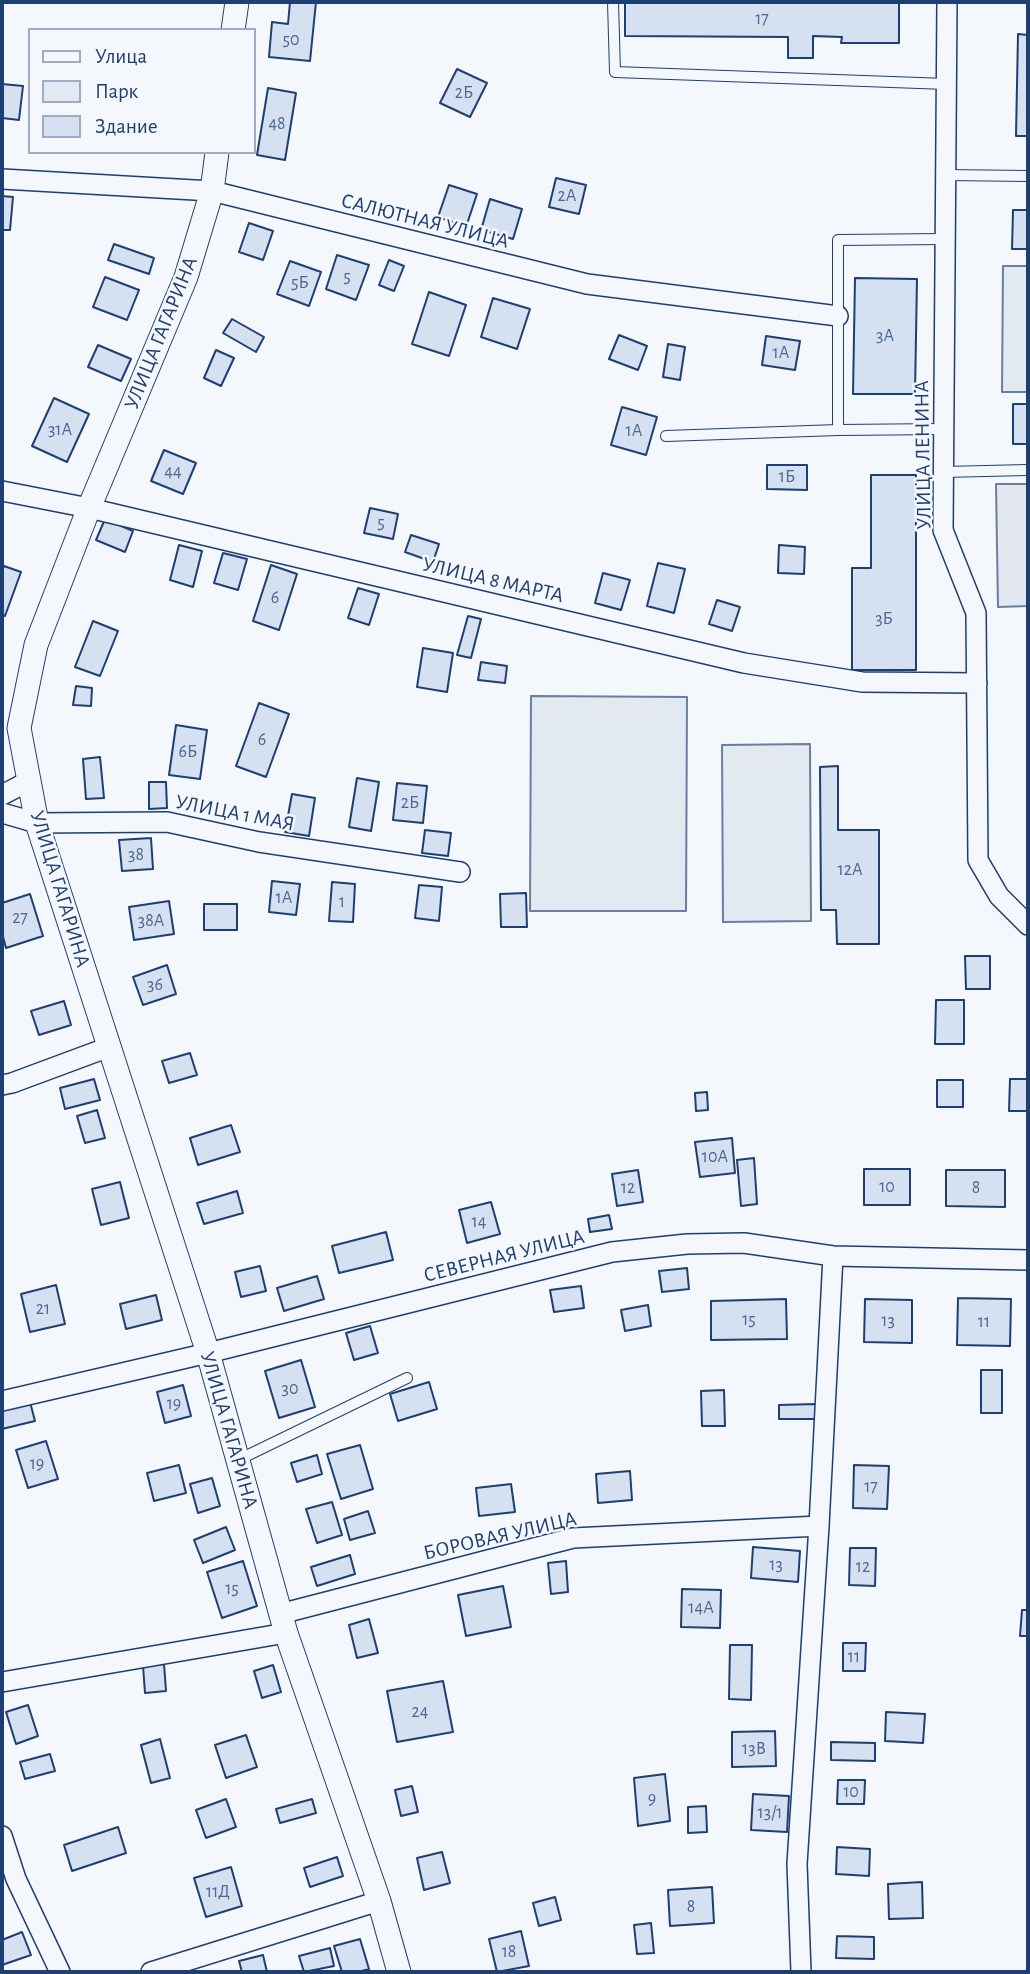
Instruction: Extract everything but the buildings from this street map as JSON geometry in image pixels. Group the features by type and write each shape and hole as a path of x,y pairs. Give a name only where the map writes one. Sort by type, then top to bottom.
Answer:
{"street":[{"path":"233,28 237,2"},
{"name":"УЛИЦА ЛЕНИНА","path":"947,2 943,530 976,613 978,860 999,896 1028,925"},
{"name":"УЛИЦА ГАГАРИНА","path":"217,154 212,191 186,277 89,508 36,645 19,728 37,823 208,1353 283,1623 379,1901 399,1972"},
{"name":"САЛЮТНАЯ УЛИЦА","path":"2,179 212,191 587,284 838,316"},
{"name":"УЛИЦА 8 МАРТА","path":"2,491 89,508 744,663 862,682 977,683"},
{"path":"2,795 29,780"},
{"name":"УЛИЦА 1 МАЯ","path":"2,813 37,823 167,822 259,842 460,872"},
{"path":"2,1086 109,1047"},
{"name":"СЕВЕРНАЯ УЛИЦА","path":"2,1401 208,1353 612,1252 687,1244 744,1243 833,1256 1028,1260"},
{"path":"801,1972 797,1864 833,1256"},
{"name":"БОРОВАЯ УЛИЦА","path":"283,1623 573,1538 819,1526"},
{"path":"2,1682 283,1623"},
{"path":"2,1836 16,1879 60,1972"},
{"path":"150,1972 379,1901"}],"lane":[{"path":"613,2 615,72 947,84"},
{"path":"946,175 1028,176"},
{"path":"838,429 838,240 945,239"},
{"path":"666,436 838,429 944,429"},
{"path":"943,472 1028,470"},
{"path":"238,1460 407,1378"}],"green space":[{"path":"1003,266 1028,266 1028,392 1002,392"},
{"path":"531,696 687,697 686,911 530,911"},
{"path":"810,744 811,921 723,922 722,745"}],"shaded area":[{"path":"996,484 1028,484 1028,606 998,607"}]}
